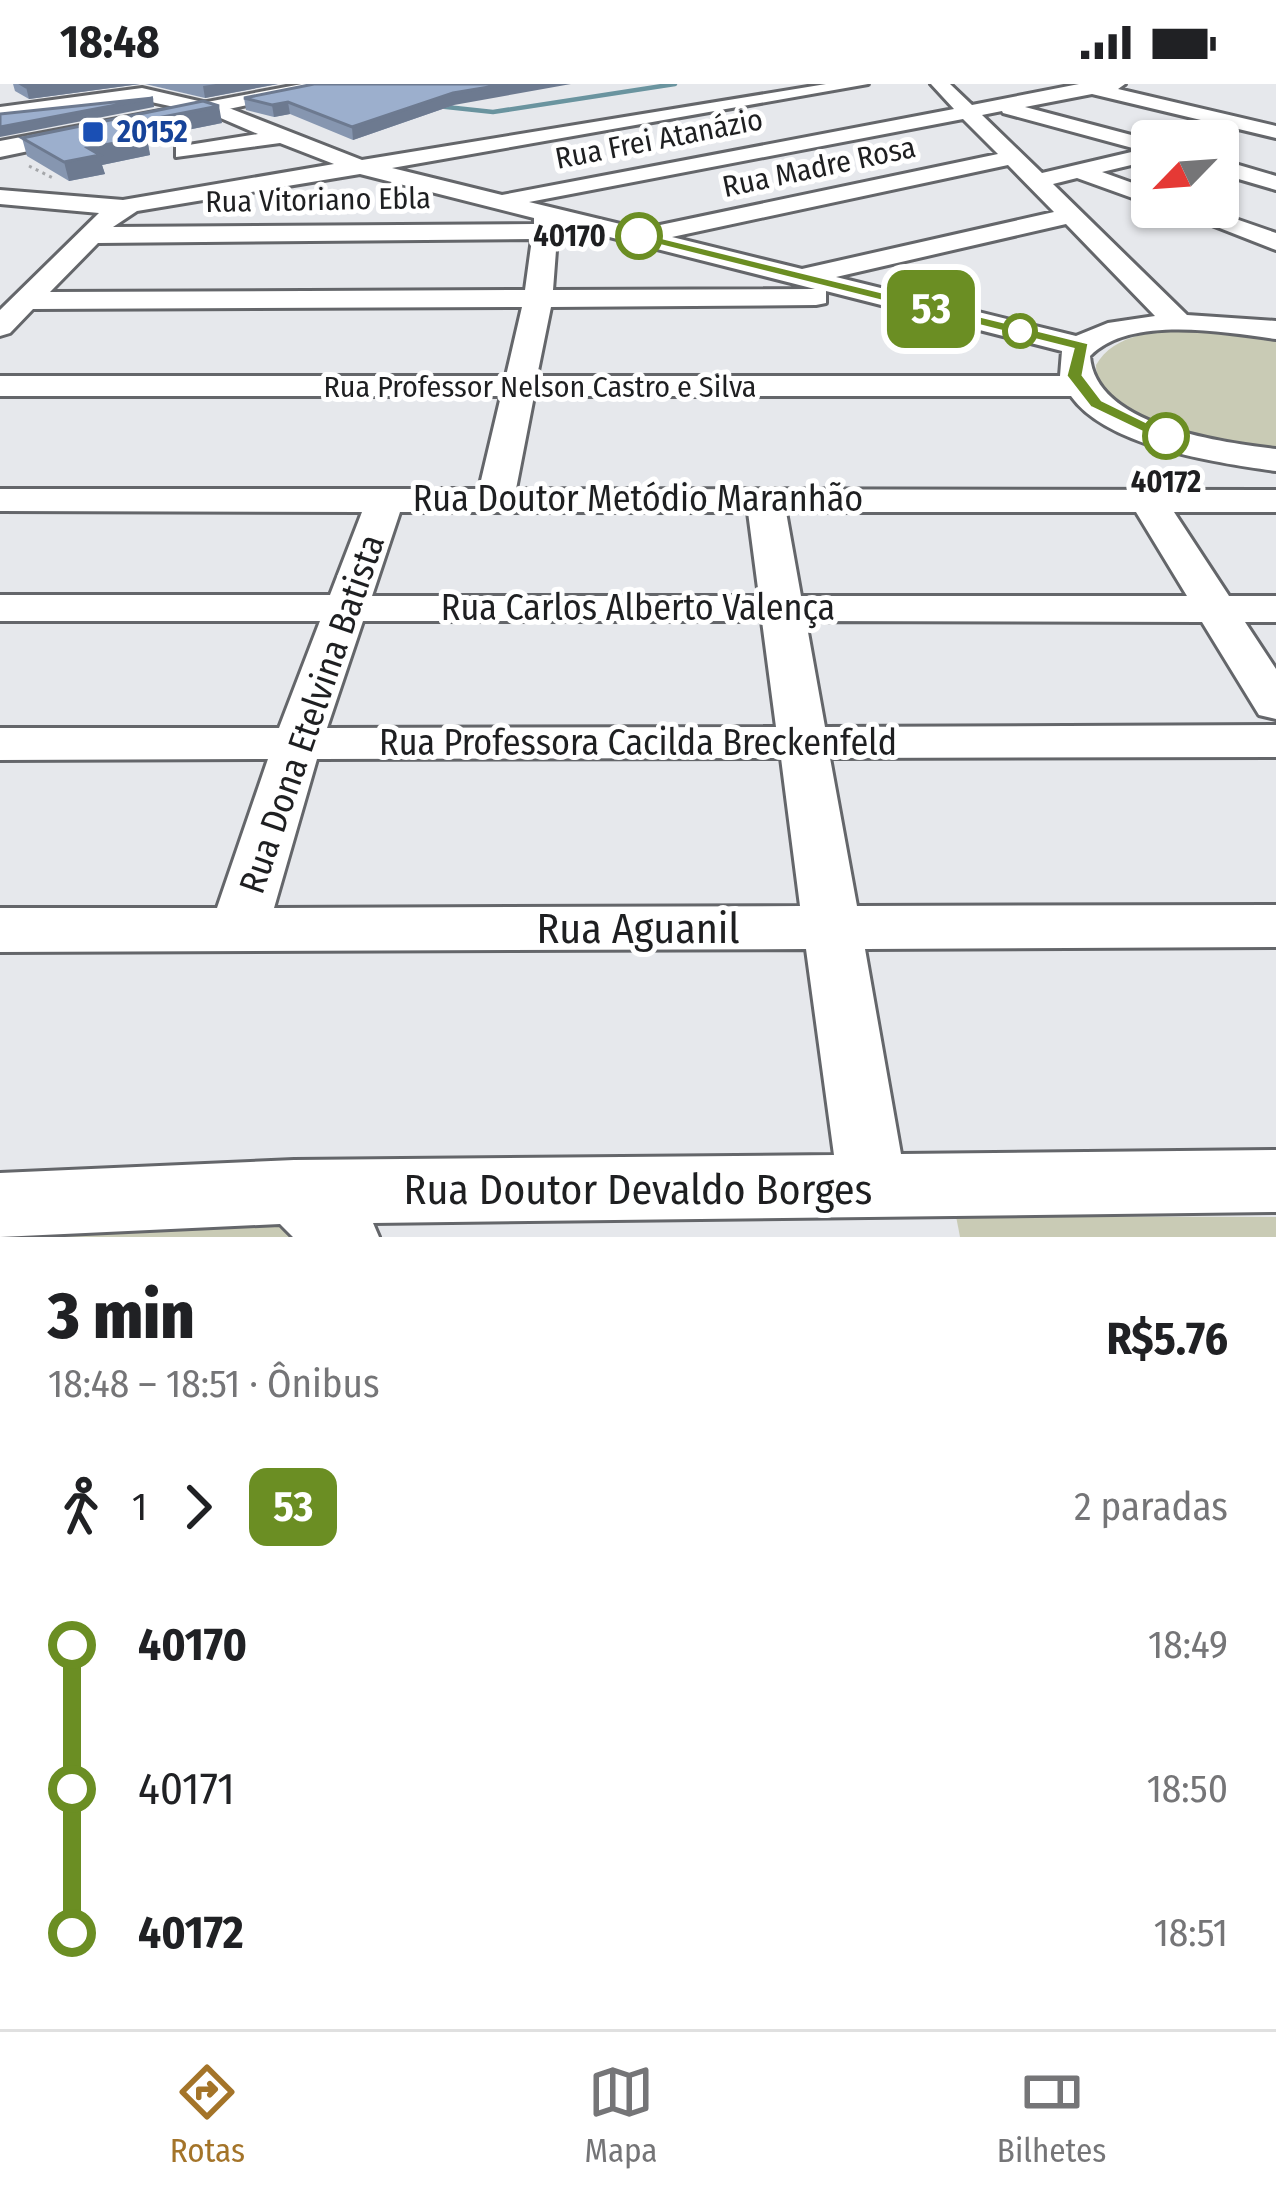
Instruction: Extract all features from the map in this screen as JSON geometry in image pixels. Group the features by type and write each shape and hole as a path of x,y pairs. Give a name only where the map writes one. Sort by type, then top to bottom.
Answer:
{"main road":[{"path":"0,149 281,84"},
{"path":"129,87 176,88 210,102 338,84"},
{"path":"0,138 176,88"}],"street":[{"path":"1,208 44,197 75,208 133,205 859,84"},
{"path":"940,84 1175,321"},
{"path":"1095,86 1268,130"},
{"name":"Rua Frei Atanázio","path":"496,201 1095,86"},
{"path":"6,112 129,87"},
{"path":"210,102 360,167 496,201 546,222 638,236 1083,346"},
{"path":"1002,106 1131,145"},
{"path":"6,112 44,129 85,132"},
{"path":"184,152 286,135"},
{"path":"1037,181 1131,157"},
{"name":"Rua Madre Rosa","path":"638,236 1011,158"},
{"path":"1080,172 1131,190"},
{"path":"1239,172 1276,183"},
{"path":"0,327 92,235 133,205"},
{"path":"803,277 1070,216"},
{"path":"495,500 538,300 546,222"},
{"name":"Rua Vitoriano Ebla","path":"92,235 546,222"},
{"path":"1237,228 1276,242"},
{"path":"26,301 882,297"},
{"path":"1276,329 1175,321 1107,333 1083,346 1073,364 1080,386 1096,404 1141,428 1192,445 1276,460"},
{"name":"Rua Professor Nelson Castro e Silva","path":"0,386 1080,386"},
{"name":"Rua Dona Etelvina Batista","path":"239,928 297,744 386,499"},
{"name":"Rua Doutor Metódio Maranhão","path":"0,500 1276,501"},
{"path":"765,500 799,742 873,1189"},
{"path":"1148,501 1276,705"},
{"name":"Rua Carlos Alberto Valença","path":"0,608 1276,609"},
{"name":"Rua Professora Cacilda Breckenfeld","path":"0,744 1276,741"},
{"name":"Rua Aguanil","path":"0,930 1276,926"},
{"name":"Rua Doutor Devaldo Borges","path":"0,1204 318,1215 873,1189 1276,1180"}],"green space":[{"path":"1216,330 1276,337 1276,454 1168,430 1117,404 1102,386 1096,365 1119,343 1150,333"},
{"path":"956,1216 1276,1217 1276,1237 960,1237"},
{"path":"291,1220 311,1232 305,1237 0,1237 0,1224"}],"building":[{"path":"314,84 507,84 453,93 352,127 288,102 272,105 244,98"},
{"path":"153,98 0,127 0,114"},
{"path":"203,101 219,106 121,125 147,137 88,148 100,155 64,162 22,138"}],"waterway":[{"path":"437,106 493,112 675,84"}],"bus line":[{"name":"53","path":"639,236 1083,346 1073,364 1074,376 1096,404 1166,436"}],"place":[{"name":"20152","path":"93,132"},
{"name":"40170","path":"639,236"},
{"name":"40172","path":"1166,436"}]}
